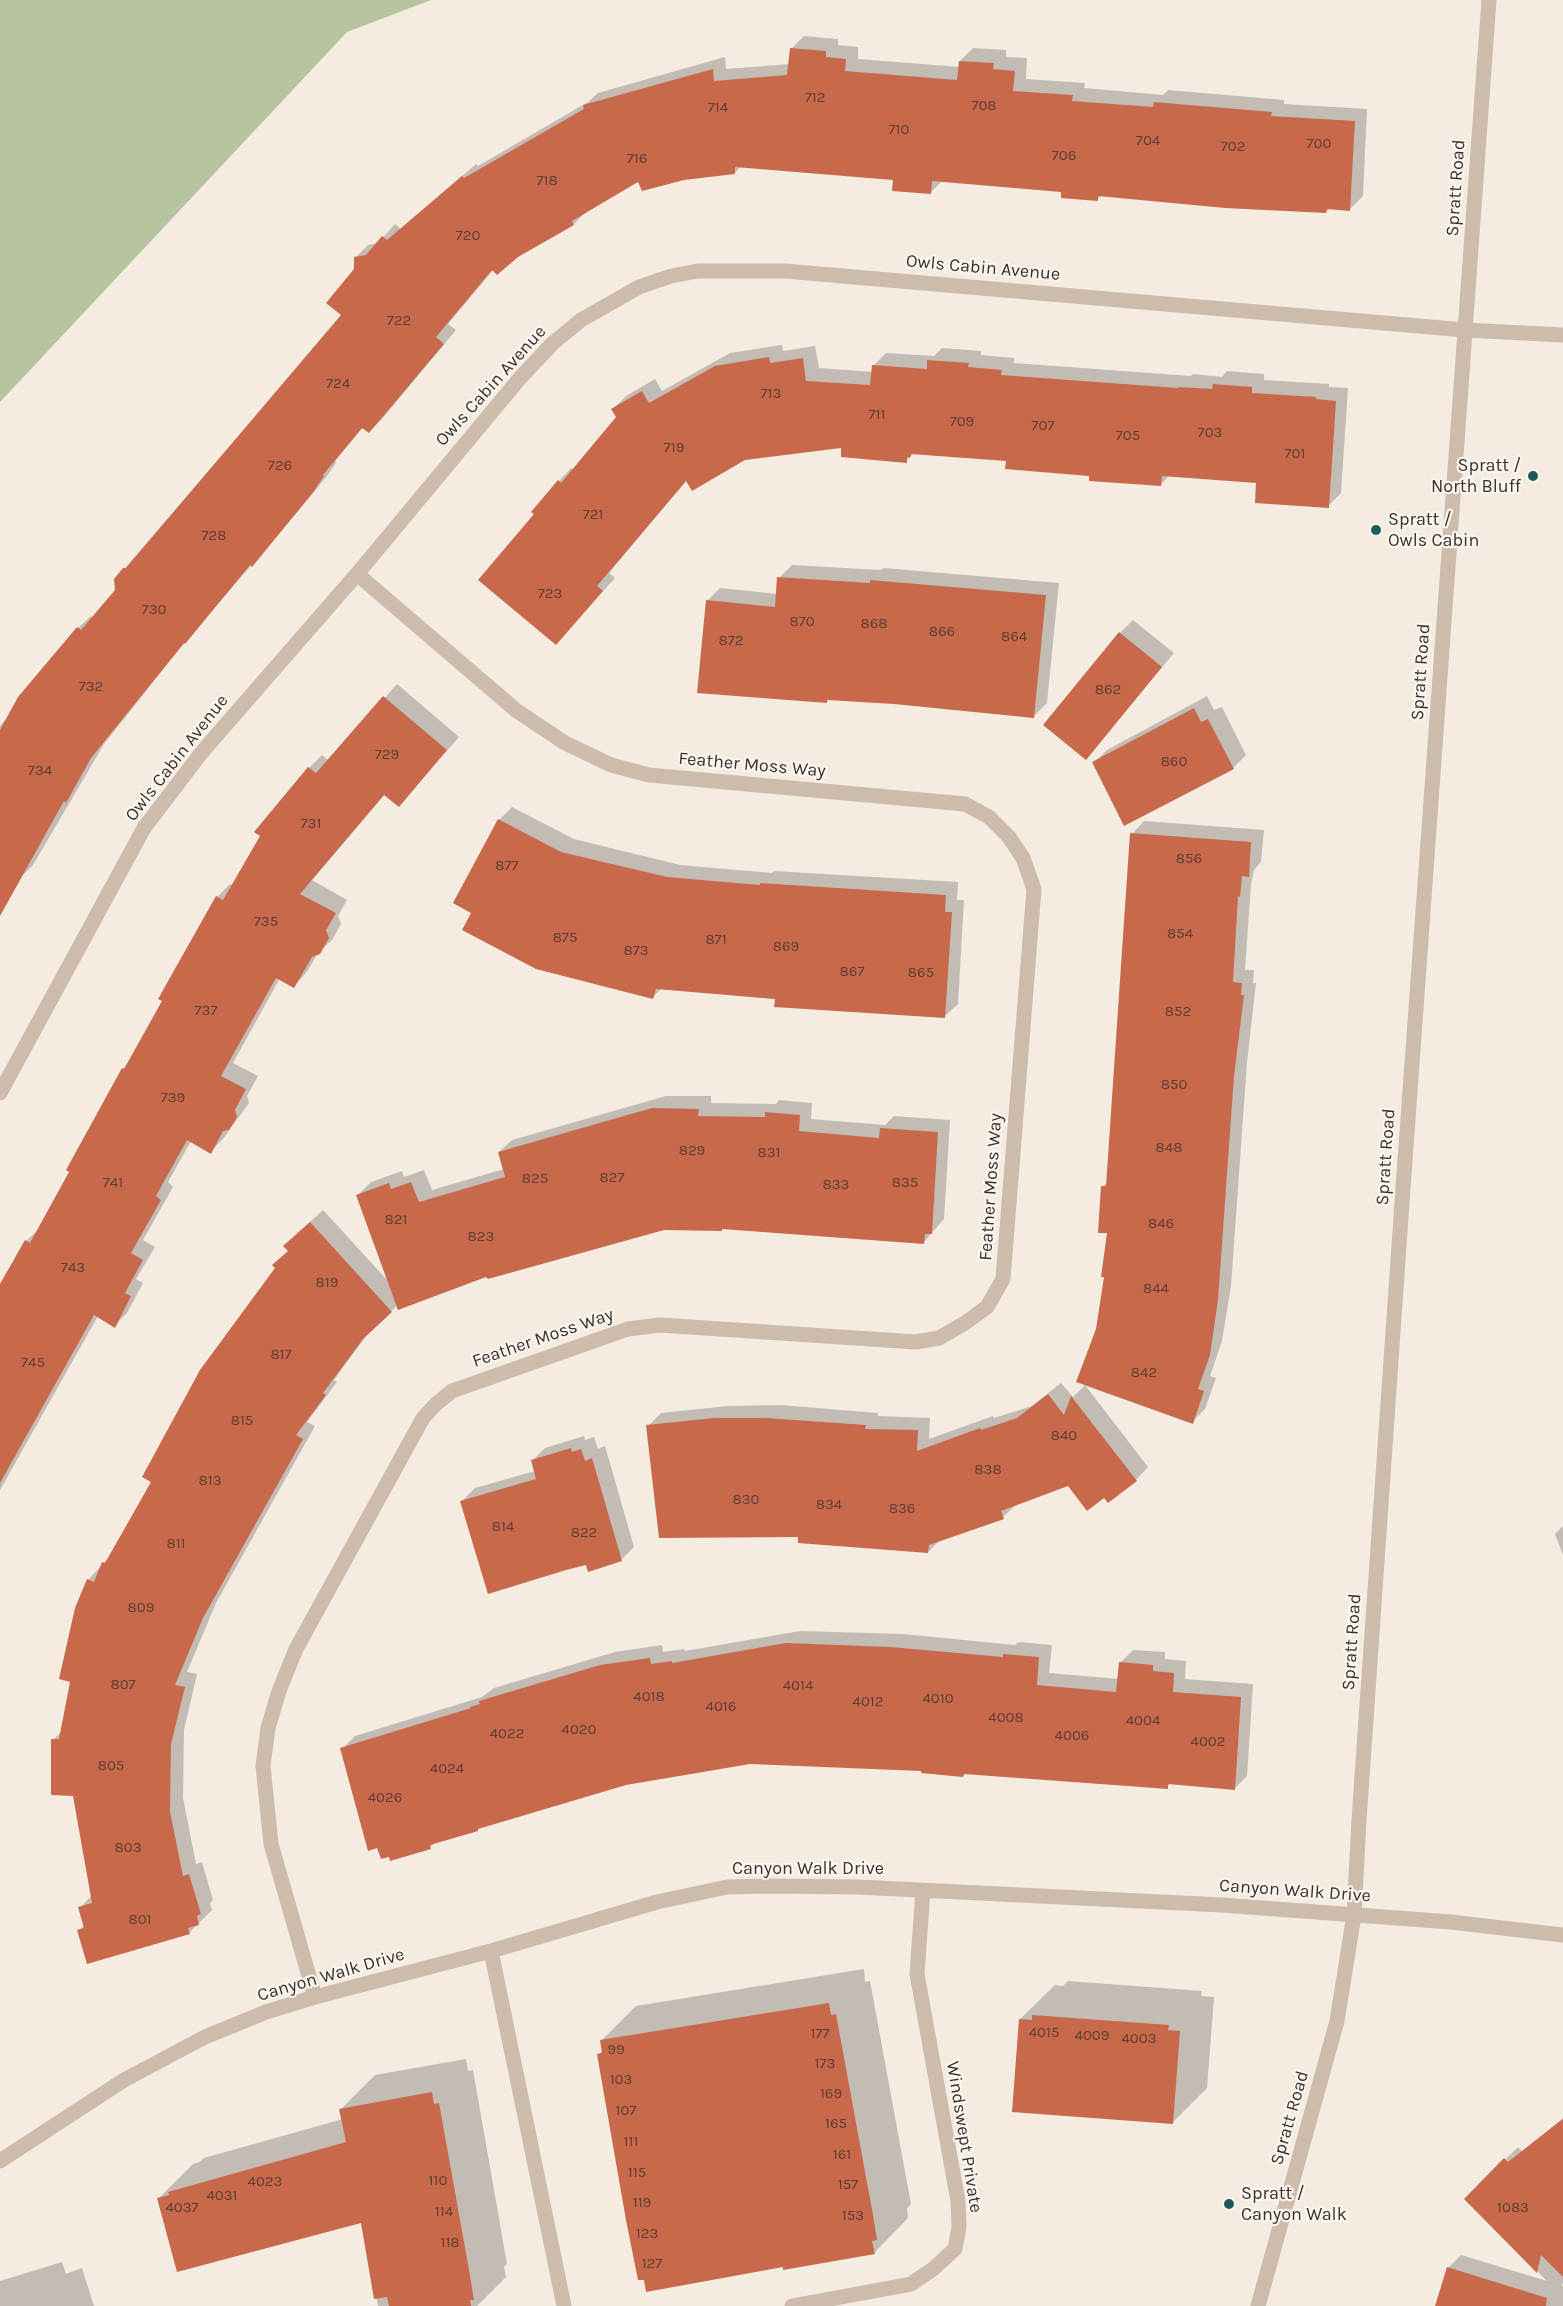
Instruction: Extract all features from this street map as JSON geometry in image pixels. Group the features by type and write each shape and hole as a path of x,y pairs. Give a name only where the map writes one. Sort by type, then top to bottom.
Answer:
{"street":[{"name":"Spratt Road","path":"1258,2306 1337,2021 1354,1915 1359,1808 1489,0"},
{"name":"Owls Cabin Avenue","path":"0,1093 144,828 202,752 357,573 520,378 552,344 581,320 639,287 671,276 698,271 785,271 1465,330 1563,335"},
{"name":"Feather Moss Way","path":"315,1997 272,1844 263,1766 268,1728 279,1691 296,1649 423,1418 452,1391 628,1329 660,1325 916,1342 939,1338 987,1307 1003,1280 1034,889 1023,858 1009,837 989,817 965,804 649,775 611,765 565,743 517,711 357,573"},
{"name":"Canyon Walk Drive","path":"0,2161 124,2080 195,2042 266,2012 491,1951 657,1902 727,1887 791,1886 923,1890 1231,1906 1464,1923 1563,1935"},
{"name":"Windswept Private","path":"792,2306 911,2284 955,2249 959,2227 958,2201 916,1974 923,1890"},
{"path":"491,1951 564,2306"}],"green space":[{"path":"0,0 431,0 347,32 0,402"}],"building":[{"path":"790,48 826,51 826,57 846,59 845,71 957,80 959,61 994,63 993,69 1015,71 1013,91 1073,95 1072,101 1153,107 1154,102 1272,112 1271,116 1355,121 1350,211 1327,209 1326,213 1225,208 1098,196 1098,201 1061,198 1061,192 932,181 931,194 892,191 893,180 735,167 735,174 684,180 642,191 638,182 572,221 574,225 518,257 497,275 492,270 436,337 444,344 369,433 362,428 252,567 250,565 184,643 91,758 66,803 64,801 0,916 0,730 18,697 77,627 81,630 115,590 114,579 123,568 126,568 341,315 326,303 354,269 354,257 366,255 382,236 387,240 462,176 464,178 584,109 583,105 713,69 714,81 787,75"},
{"path":"769,357 770,363 803,358 806,381 870,385 872,365 927,369 927,360 969,363 968,367 1002,370 1001,375 1178,388 1212,389 1213,384 1252,387 1252,393 1316,397 1316,399 1336,401 1329,508 1255,503 1256,483 1162,476 1161,486 1089,481 1089,476 1005,469 1006,461 911,454 910,458 907,457 907,463 841,457 841,448 745,460 692,491 686,481 597,586 603,591 556,645 478,580 534,514 531,512 558,480 561,483 616,417 611,409 642,391 649,403 715,366"},
{"path":"777,577 870,583 870,580 1046,595 1034,718 894,704 827,700 827,703 697,693 706,600 775,607"},
{"path":"1119,632 1162,667 1086,760 1043,725"},
{"path":"383,696 447,750 399,807 384,795 300,894 336,913 326,930 329,938 320,954 312,957 294,988 276,978 221,1076 246,1089 235,1110 237,1117 229,1130 223,1131 211,1154 187,1140 156,1196 161,1200 131,1253 143,1260 125,1293 131,1296 115,1328 94,1315 0,1483 0,1284 25,1240 30,1243 69,1172 66,1170 162,1001 158,999 216,896 223,900 260,836 254,832 308,767 316,773"},
{"path":"1194,708 1201,722 1208,719 1234,769 1124,826 1092,762"},
{"path":"498,819 561,852 667,877 760,885 760,883 946,895 945,912 952,912 945,1018 774,1007 775,999 656,989 653,999 536,969 462,930 471,913 453,903"},
{"path":"1130,833 1251,842 1249,877 1242,876 1240,897 1238,896 1233,982 1242,983 1241,995 1244,995 1234,1076 1218,1300 1210,1355 1198,1389 1204,1391 1193,1424 1076,1382 1096,1329 1104,1277 1101,1277 1107,1233 1098,1233 1101,1186 1106,1186"},
{"path":"652,1108 699,1109 698,1116 765,1117 765,1112 800,1115 799,1131 879,1138 880,1128 938,1132 932,1234 925,1234 924,1244 722,1229 722,1231 664,1230 488,1279 486,1277 398,1310 356,1195 389,1183 391,1189 411,1182 419,1202 505,1177 498,1152"},
{"path":"310,1222 392,1312 363,1339 323,1393 326,1395 296,1435 303,1439 203,1618 175,1685 185,1687 171,1744 170,1812 183,1876 189,1874 201,1914 197,1916 199,1925 188,1928 190,1934 87,1964 77,1930 84,1928 78,1907 92,1903 73,1796 51,1795 51,1739 59,1739 70,1682 59,1679 75,1608 87,1579 94,1582 102,1562 105,1563 151,1482 142,1477 200,1370 275,1268 272,1265 288,1251 283,1246"},
{"path":"1048,1394 1064,1415 1071,1396 1137,1481 1108,1503 1104,1498 1087,1511 1068,1486 1001,1511 1004,1519 929,1545 928,1553 798,1543 798,1537 659,1538 646,1425 714,1418 766,1418 866,1425 865,1429 918,1430 917,1451 980,1428 981,1430 1017,1418"},
{"path":"571,1448 572,1452 581,1449 585,1461 592,1458 622,1561 588,1572 586,1565 488,1594 460,1501 536,1479 531,1460"},
{"path":"786,1643 890,1647 1003,1657 1003,1654 1039,1657 1037,1685 1116,1692 1119,1662 1153,1665 1153,1671 1174,1673 1173,1692 1241,1697 1235,1790 1168,1784 1168,1789 964,1774 963,1777 921,1773 921,1771 750,1764 626,1785 478,1829 478,1831 430,1845 431,1849 390,1861 389,1857 381,1859 377,1848 368,1851 340,1748 471,1708 480,1704 479,1701 600,1665 650,1658 651,1664 672,1661 672,1663"},
{"path":"829,2003 831,2015 836,2014 873,2215 877,2240 872,2241 875,2254 783,2270 783,2267 646,2292 644,2280 638,2280 626,2220 597,2054 602,2053 600,2040"},
{"path":"1032,2015 1169,2025 1168,2030 1180,2031 1173,2124 1012,2112 1019,2019 1032,2020"},
{"path":"432,2092 434,2104 439,2103 474,2300 470,2300 471,2306 389,2306 387,2297 374,2299 361,2223 177,2272 157,2198 169,2195 168,2192 346,2142 339,2109"},
{"path":"1563,2119 1563,2277 1541,2255 1537,2273 1464,2199 1504,2158 1508,2162"},
{"path":"1447,2267 1547,2298 1546,2306 1435,2306"}],"place":[{"name":"Spratt / North Bluff","path":"1533,476"},
{"name":"Spratt / Owls Cabin","path":"1376,530"},
{"name":"Spratt / Canyon Walk","path":"1229,2204"}]}
